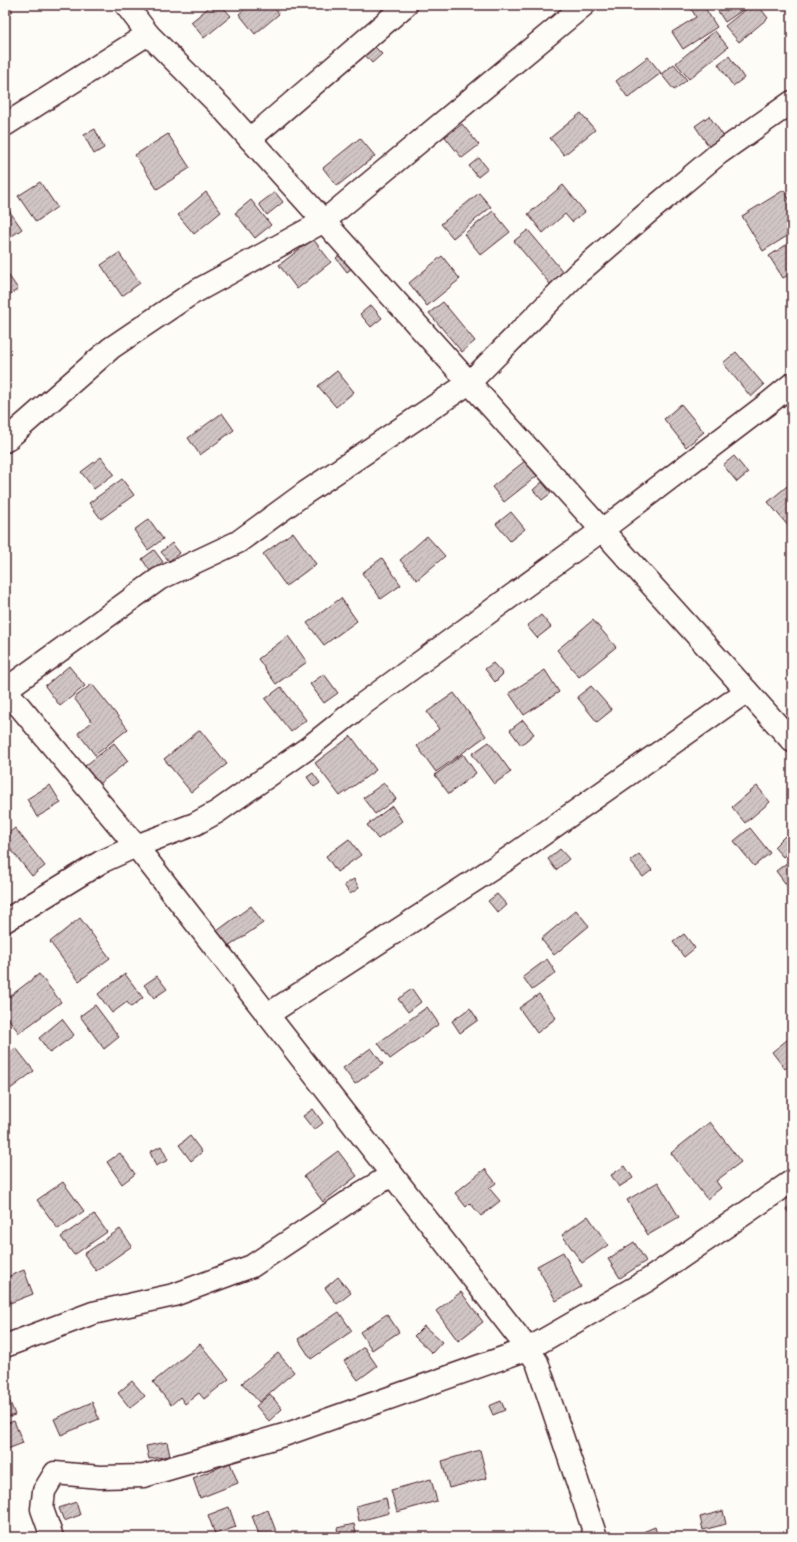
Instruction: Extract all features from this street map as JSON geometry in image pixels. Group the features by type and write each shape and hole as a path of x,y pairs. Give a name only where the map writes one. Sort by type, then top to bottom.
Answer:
{"street":[{"path":"126,5 148,34 221,107 792,741"},
{"path":"250,139 406,5"},
{"path":"5,441 111,348 191,294 324,221 584,5"},
{"path":"5,125 148,34"},
{"path":"596,1537 537,1362 528,1349 136,846 5,690 159,579 238,542 305,493 469,383 577,274 718,154 792,102"},
{"path":"5,921 101,862 136,846 195,824 217,812 308,748 363,704 602,530 792,384"},
{"path":"267,1015 509,858 747,691"},
{"path":"5,1346 93,1313 174,1295 252,1266 363,1192 392,1175"},
{"path":"52,1537 42,1509 44,1491 55,1473 100,1477 144,1476 287,1434 528,1349 648,1280 792,1181"}],"building":[{"path":"5,5 8,5 13,11 5,17"},
{"path":"212,5 221,5 231,16 204,38 191,22"},
{"path":"250,5 272,5 279,14 255,34 239,14"},
{"path":"689,5 703,5 717,27 683,49 672,32 696,17"},
{"path":"714,5 750,5 725,22"},
{"path":"751,5 758,5 768,18 739,42 725,26"},
{"path":"715,31 728,47 689,79 676,63"},
{"path":"374,46 382,54 372,63 365,55"},
{"path":"729,56 744,78 733,86 718,64"},
{"path":"648,57 661,73 628,98 616,81"},
{"path":"674,64 687,80 674,90 661,74"},
{"path":"581,113 595,130 564,155 550,138"},
{"path":"709,116 725,138 710,148 695,126"},
{"path":"462,124 479,145 462,158 445,137"},
{"path":"95,129 104,148 94,154 84,135"},
{"path":"168,134 190,168 157,189 135,155"},
{"path":"360,138 375,156 337,186 323,168"},
{"path":"479,158 488,169 478,177 469,166"},
{"path":"40,182 57,207 36,222 18,196"},
{"path":"563,185 585,212 572,222 565,214 543,233 528,214"},
{"path":"784,190 792,204 792,233 763,251 742,216"},
{"path":"206,192 221,212 194,234 178,215"},
{"path":"275,192 283,202 267,215 259,204"},
{"path":"479,193 491,207 453,238 441,224"},
{"path":"251,200 271,225 255,238 235,213"},
{"path":"8,209 22,229 5,241 5,212"},
{"path":"493,211 510,232 481,255 464,234"},
{"path":"528,230 564,273 550,284 514,241"},
{"path":"313,239 331,262 297,289 279,265"},
{"path":"792,241 792,273 783,278 769,256"},
{"path":"344,252 355,266 347,272 336,258"},
{"path":"119,253 140,283 122,296 101,265"},
{"path":"442,256 460,279 427,306 409,283"},
{"path":"5,270 18,289 5,298"},
{"path":"443,302 475,341 462,352 429,313"},
{"path":"371,305 382,318 371,327 360,314"},
{"path":"736,352 764,385 751,397 723,363"},
{"path":"337,371 354,392 336,407 318,386"},
{"path":"681,404 704,432 686,447 664,419"},
{"path":"222,413 234,430 200,455 188,438"},
{"path":"734,456 748,473 737,482 723,465"},
{"path":"101,457 114,474 94,489 81,472"},
{"path":"525,461 537,476 504,502 492,487"},
{"path":"122,479 134,495 101,519 89,503"},
{"path":"542,482 551,493 542,500 533,490"},
{"path":"792,482 792,524 789,527 768,502"},
{"path":"511,512 525,529 510,541 496,524"},
{"path":"149,519 163,539 148,550 134,530"},
{"path":"293,532 316,564 286,586 263,554"},
{"path":"427,536 445,556 417,580 400,560"},
{"path":"172,543 180,553 169,561 161,552"},
{"path":"154,550 163,562 150,571 142,559"},
{"path":"382,558 401,585 381,599 362,573"},
{"path":"341,598 357,621 324,645 307,623"},
{"path":"541,615 551,627 537,638 527,626"},
{"path":"593,620 616,647 579,677 557,650"},
{"path":"288,636 307,662 276,684 258,659"},
{"path":"493,663 503,674 495,682 485,669"},
{"path":"69,666 85,686 60,706 45,686"},
{"path":"545,670 559,692 524,715 509,693"},
{"path":"324,674 338,693 324,703 310,684"},
{"path":"92,684 128,729 95,755 78,733 92,722 74,698"},
{"path":"591,686 612,710 597,722 577,697"},
{"path":"281,687 306,720 291,732 265,699"},
{"path":"454,693 486,736 436,772 417,746 439,729 427,712"},
{"path":"523,720 534,734 521,745 510,730"},
{"path":"200,730 227,764 191,792 164,759"},
{"path":"351,736 376,770 340,796 315,763"},
{"path":"489,742 511,772 494,784 472,754"},
{"path":"114,743 128,761 99,784 85,766"},
{"path":"463,754 476,773 449,794 435,775"},
{"path":"313,773 320,783 314,787 307,777"},
{"path":"384,783 396,799 375,814 363,798"},
{"path":"50,785 61,803 37,817 27,799"},
{"path":"757,786 770,802 745,823 732,807"},
{"path":"392,806 402,821 378,839 367,825"},
{"path":"15,828 45,866 32,876 5,842 5,836"},
{"path":"750,828 770,853 754,866 734,841"},
{"path":"785,836 792,844 792,849 783,857 774,847"},
{"path":"349,839 361,855 337,872 326,856"},
{"path":"560,849 569,859 556,870 548,859"},
{"path":"639,854 652,870 643,877 630,861"},
{"path":"788,862 792,867 792,884 788,887 776,871"},
{"path":"354,879 359,888 350,894 344,885"},
{"path":"497,894 507,905 498,913 488,901"},
{"path":"251,906 263,923 228,947 217,931"},
{"path":"576,910 589,926 554,955 541,939"},
{"path":"80,918 110,958 79,981 50,942"},
{"path":"684,934 695,948 684,957 673,942"},
{"path":"547,959 556,973 532,990 523,977"},
{"path":"39,974 61,1002 19,1033 5,1014 5,1000"},
{"path":"125,974 143,998 131,1007 127,1002 112,1013 98,994"},
{"path":"157,976 167,989 154,998 144,985"},
{"path":"412,989 421,1002 408,1012 398,999"},
{"path":"539,994 556,1018 537,1033 519,1008"},
{"path":"95,1005 119,1037 104,1049 80,1016"},
{"path":"427,1007 439,1024 390,1059 378,1043"},
{"path":"470,1008 478,1020 460,1033 452,1021"},
{"path":"62,1019 74,1035 50,1053 39,1038"},
{"path":"787,1040 792,1047 792,1063 785,1069 772,1052"},
{"path":"16,1048 34,1071 5,1093 5,1056"},
{"path":"371,1048 383,1064 355,1084 343,1068"},
{"path":"313,1109 323,1123 314,1130 303,1116"},
{"path":"710,1122 741,1162 716,1181 721,1188 707,1199 671,1153"},
{"path":"190,1136 202,1152 191,1161 179,1145"},
{"path":"161,1146 168,1160 156,1166 150,1152"},
{"path":"338,1151 357,1176 323,1202 304,1176"},
{"path":"120,1153 135,1174 122,1184 107,1162"},
{"path":"625,1166 633,1178 619,1187 611,1175"},
{"path":"485,1169 496,1183 489,1188 500,1201 481,1216 470,1203 466,1207 455,1193"},
{"path":"63,1182 84,1211 58,1229 37,1200"},
{"path":"658,1182 679,1217 648,1235 627,1200"},
{"path":"792,1204 792,1217 786,1209"},
{"path":"94,1214 107,1232 74,1255 61,1237"},
{"path":"588,1216 608,1245 582,1263 562,1235"},
{"path":"120,1229 132,1246 96,1271 84,1254"},
{"path":"634,1242 646,1261 620,1278 608,1259"},
{"path":"563,1252 581,1287 556,1301 537,1266"},
{"path":"24,1270 33,1294 10,1303 5,1288 5,1278"},
{"path":"338,1277 351,1293 337,1304 325,1288"},
{"path":"461,1292 483,1322 458,1341 436,1311"},
{"path":"339,1312 352,1331 311,1359 298,1339"},
{"path":"387,1314 399,1332 372,1350 360,1332"},
{"path":"424,1326 442,1342 432,1353 414,1336"},
{"path":"200,1344 229,1379 204,1399 199,1393 185,1404 180,1397 171,1405 153,1382"},
{"path":"364,1347 377,1366 358,1380 344,1361"},
{"path":"278,1353 294,1372 259,1402 242,1383"},
{"path":"132,1381 145,1396 130,1408 118,1393"},
{"path":"5,1389 15,1415 5,1418"},
{"path":"270,1394 282,1409 269,1421 256,1406"},
{"path":"501,1401 505,1410 493,1415 489,1406"},
{"path":"92,1402 99,1419 61,1435 54,1419"},
{"path":"14,1421 23,1443 5,1450 5,1424"},
{"path":"167,1442 170,1456 149,1459 146,1446"},
{"path":"480,1450 487,1478 449,1488 442,1461"},
{"path":"230,1463 238,1483 200,1498 193,1478"},
{"path":"431,1479 437,1501 397,1512 391,1490"},
{"path":"386,1498 389,1513 359,1521 356,1506"},
{"path":"76,1502 80,1515 64,1521 59,1508"},
{"path":"229,1507 236,1527 215,1534 208,1515"},
{"path":"268,1510 277,1534 271,1537 260,1537 252,1516"},
{"path":"723,1511 726,1524 703,1530 700,1517"},
{"path":"354,1524 357,1537 339,1537 337,1528"},
{"path":"655,1527 658,1537 631,1537"},
{"path":"8,1528 11,1537 5,1537 5,1529"}]}
